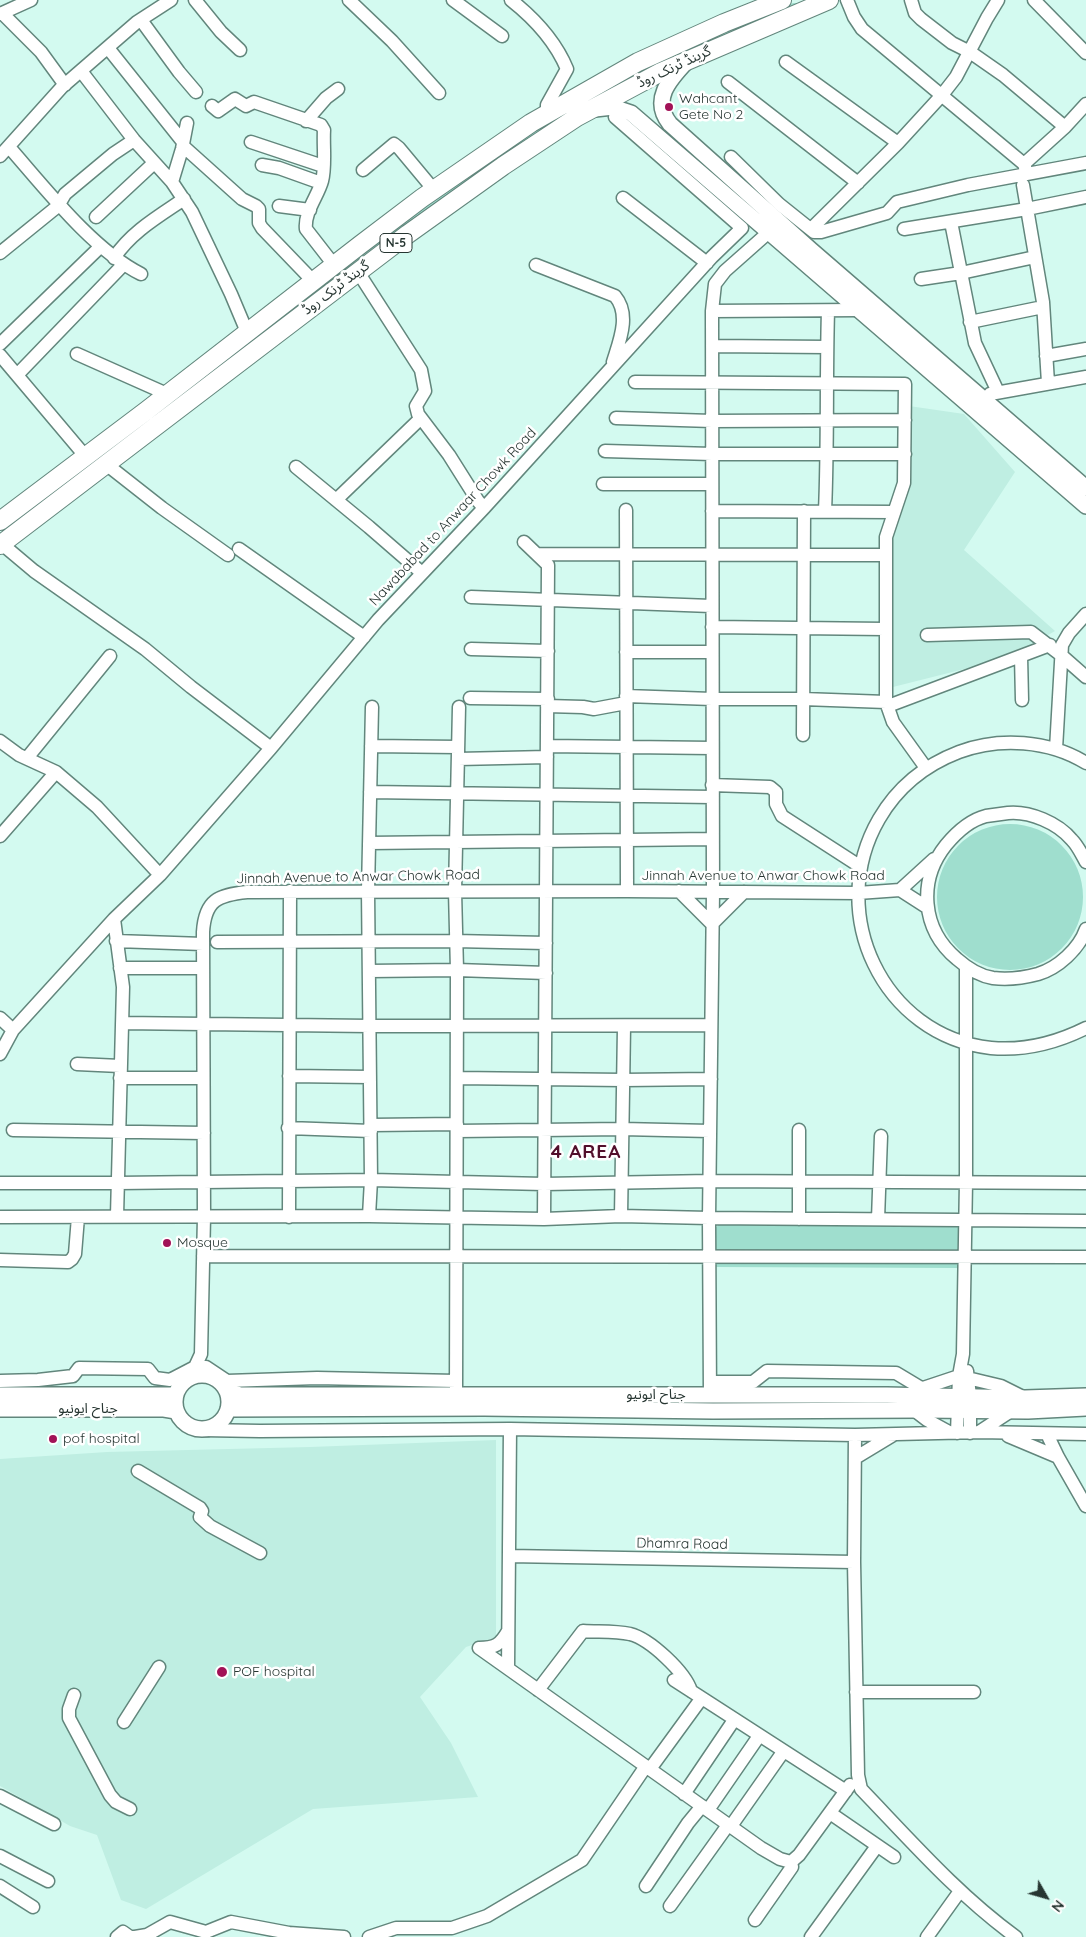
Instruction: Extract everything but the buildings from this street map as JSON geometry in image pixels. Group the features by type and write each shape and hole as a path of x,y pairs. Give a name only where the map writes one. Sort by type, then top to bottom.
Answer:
{"highway":[{"name":"گرینڈ ٹرنک روڈ","path":"0,522 434,190 547,113 638,62 724,23 753,5 782,0"},
{"name":"گرینڈ ٹرنک روڈ","path":"1,544 258,347 503,166 620,92 689,59 822,1"},
{"path":"247,332 258,347"}],"main road":[{"path":"689,59 664,90 664,116 670,124 807,256 858,310 973,400"},
{"path":"589,110 609,106 632,113 769,232 807,256 1039,456 1086,488"},
{"path":"1039,456 1086,506"},
{"path":"205,1371 227,1391 228,1409 225,1417 219,1424 203,1430 194,1429 180,1419 176,1412 175,1395 184,1381 205,1371"},
{"name":"جناح ایونیو","path":"227,1391 240,1395 456,1388 711,1389 905,1396 1011,1411 1086,1408"},
{"name":"جناح ایونیو","path":"0,1396 175,1395"},
{"name":"جناح ایونیو","path":"228,1409 914,1410 964,1403 1025,1398 1086,1396"},
{"name":"جناح ایونیو","path":"0,1409 164,1409 176,1412"}],"street":[{"path":"31,0 6,9 65,85"},
{"path":"141,274 118,261 4,152 65,85 141,20 171,0"},
{"path":"195,0 221,32 240,50"},
{"path":"349,0 392,41 439,93"},
{"path":"453,0 502,36"},
{"path":"511,0 543,29 567,69 547,105 547,113"},
{"path":"847,0 854,17 862,29 942,95 1025,175 1027,209 1043,307 1048,383"},
{"path":"911,0 915,13 921,19 952,43 970,52 1003,75 1065,127"},
{"path":"811,230 898,144 942,95 956,77 998,0"},
{"path":"1034,0 1086,53"},
{"path":"141,20 196,92"},
{"path":"108,48 183,144 242,199 259,209 259,222 262,228 313,282"},
{"path":"786,62 898,144"},
{"path":"81,71 134,140 172,182 184,199 215,258 247,332"},
{"path":"728,82 858,183"},
{"path":"306,121 326,98 338,89"},
{"path":"212,106 220,110 234,99 246,106 254,102 320,125 324,130 321,183 313,198 306,229 334,265"},
{"path":"1025,175 1086,104"},
{"name":"Nawababad to Anwaar Chowk Road","path":"0,1054 13,1030 114,919 160,874 271,748 364,637 707,263 742,228 615,118"},
{"path":"172,182 187,123"},
{"path":"0,253 58,206 65,194 113,154 134,140"},
{"path":"251,142 323,166"},
{"path":"363,170 394,144 434,190"},
{"path":"731,157 779,204 811,230 821,232 887,213 897,202 968,185 1086,164"},
{"path":"96,217 154,163"},
{"path":"262,166 279,168 321,183"},
{"path":"904,229 1027,209 1086,197"},
{"path":"623,198 707,263"},
{"path":"17,375 118,261 127,242 144,226 184,199"},
{"path":"279,206 310,210"},
{"path":"951,222 975,343 998,392"},
{"path":"769,232 724,271 715,284 712,311 711,1389 753,1382 767,1371 896,1374 921,1388"},
{"path":"0,344 99,248"},
{"path":"922,279 961,273 1035,257"},
{"path":"536,265 615,296 618,299 624,319 613,365"},
{"path":"358,272 421,370 426,391 416,406 418,414 449,455 484,508"},
{"path":"970,322 1043,307"},
{"path":"712,311 858,310"},
{"path":"825,511 828,311"},
{"path":"712,346 827,347"},
{"path":"1046,356 1086,348"},
{"path":"77,354 167,394"},
{"path":"0,355 86,457"},
{"path":"973,400 998,392 1086,377"},
{"path":"635,382 905,384 904,483 886,537 885,629 887,704 893,722 926,768"},
{"path":"336,500 421,418"},
{"path":"616,418 905,420"},
{"path":"606,451 712,454 905,454"},
{"path":"106,464 162,508 234,552 364,637"},
{"path":"296,467 422,573"},
{"path":"603,484 712,484"},
{"path":"626,510 627,891"},
{"path":"712,511 894,512"},
{"path":"803,735 804,511"},
{"path":"524,542 548,565 544,1219"},
{"path":"1,544 34,571 145,649 271,748"},
{"path":"537,554 885,555"},
{"path":"471,597 711,606"},
{"path":"1056,749 1062,644 1086,614"},
{"path":"712,627 885,629"},
{"path":"927,635 1031,632 1061,654 1086,677"},
{"path":"470,698 548,703 594,709 626,699 803,699 887,704 1050,645"},
{"path":"471,649 548,651"},
{"path":"626,652 712,652"},
{"path":"27,758 110,656"},
{"path":"1021,656 1022,700"},
{"path":"369,1216 371,1128 368,891 372,707"},
{"path":"0,1381 38,1380 73,1376 79,1368 148,1369 155,1378 170,1380 205,1371 227,1380 317,1378 456,1388 457,970 455,890 459,707"},
{"path":"0,741 27,758 56,772 98,807 160,874"},
{"path":"1086,762 1056,749 1019,743 989,744 967,749 946,757 926,768 896,795 884,811 871,835 861,867 858,893 859,918 864,942 874,965 887,986 903,1004 921,1020 942,1033 966,1042 991,1048 1016,1049 1042,1045 1067,1038 1086,1028"},
{"path":"371,746 458,753 626,748 712,748"},
{"path":"0,836 56,772"},
{"path":"370,792 626,796 770,787 776,792 776,804 782,816 861,867"},
{"path":"928,908 900,890 936,858 956,832 984,817 1016,812 1047,820 1072,840 1086,862"},
{"path":"369,843 712,839"},
{"path":"936,858 928,882 928,908 934,931 948,952 966,967 991,978 1019,979 1045,972 1067,957 1084,935 1086,929"},
{"name":"Jinnah Avenue to Anwar Chowk Road","path":"205,1371 200,1354 204,1217 203,944 204,917 212,903 226,894 290,891 455,890 858,893 900,890"},
{"path":"289,1217 290,891"},
{"path":"679,892 712,924"},
{"path":"712,924 744,892"},
{"path":"114,919 123,987 117,1216"},
{"path":"116,941 203,944"},
{"path":"217,942 456,941 546,943"},
{"path":"964,1433 966,967"},
{"path":"120,968 203,968"},
{"path":"369,970 546,973"},
{"path":"0,1018 13,1030"},
{"path":"122,1023 624,1027 711,1025"},
{"path":"621,1216 624,1027"},
{"path":"77,1064 120,1072 203,1078"},
{"path":"289,1076 370,1077"},
{"path":"457,1078 711,1079"},
{"path":"288,1128 457,1127 545,1131 622,1129 710,1131"},
{"path":"13,1130 204,1133"},
{"path":"799,1130 799,1219"},
{"path":"878,1219 881,1136"},
{"path":"0,1183 371,1180 544,1184 710,1181 1086,1183"},
{"path":"0,1217 369,1216 544,1219 621,1216 1086,1222"},
{"path":"0,1260 68,1262 75,1254 78,1217"},
{"path":"203,1256 1086,1258"},
{"path":"184,1381 205,1371"},
{"path":"905,1396 921,1388 964,1376 1001,1386 1025,1398"},
{"path":"914,1410 926,1420 964,1433 1011,1411"},
{"path":"203,1430 510,1429 855,1435 896,1433 1086,1434"},
{"path":"508,1668 510,1429"},
{"path":"855,1458 896,1433"},
{"path":"1004,1434 1058,1457"},
{"path":"1047,1434 1086,1506"},
{"path":"855,1435 856,1692 858,1775 861,1789 960,1891 1015,1937"},
{"path":"138,1471 200,1508 202,1511 200,1517 210,1526 260,1554"},
{"name":"Dhamra Road","path":"509,1556 854,1562"},
{"path":"509,1631 502,1643 489,1648 479,1648 729,1826 773,1856 790,1862"},
{"path":"538,1690 584,1631 630,1634 638,1637 680,1671 696,1695"},
{"path":"124,1722 159,1667"},
{"path":"674,1680 846,1791"},
{"path":"856,1692 974,1692"},
{"path":"74,1695 69,1709 69,1718 110,1795 116,1802 130,1809"},
{"path":"370,1937 396,1928 452,1928 487,1916 582,1860 648,1768 696,1695"},
{"path":"684,1794 734,1720"},
{"path":"646,1886 688,1823 705,1808 760,1736"},
{"path":"670,1906 784,1752"},
{"path":"790,1862 799,1855 858,1775"},
{"path":"0,1796 54,1824"},
{"path":"830,1813 894,1857"},
{"path":"811,1937 877,1846"},
{"path":"0,1856 48,1881"},
{"path":"755,1920 792,1867 790,1862"},
{"path":"0,1886 33,1907"},
{"path":"927,1937 960,1891"},
{"path":"117,1937 123,1932 130,1937 147,1935 170,1922 206,1932 231,1922 288,1933 344,1937"}],"shaded area":[{"path":"793,3 802,3 705,48 401,231 388,237 264,331 262,325 388,228 570,103 682,51"},
{"path":"909,406 964,414 1015,472 964,550 1055,631 1008,658 889,688 889,533 906,488"},
{"path":"1010,824 1024,825 1038,830 1051,836 1062,845 1071,856 1077,869 1082,883 1082,911 1077,925 1071,938 1062,949 1051,958 1038,964 1024,969 1010,970 996,969 982,964 969,958 958,949 949,938 943,925 938,911 937,897 938,883 943,869 949,856 958,845 969,836 982,830 996,825"},
{"path":"722,1222 953,1224 962,1230 960,1268 715,1267 714,1229"},
{"name":"POF hospital","path":"496,1440 496,1637 466,1647 420,1697 451,1743 478,1797 313,1809 146,1909 121,1900 97,1835 70,1826 0,1786 0,1459 107,1452"}],"place":[{"name":"Wahcant Gete No 2","path":"669,107"},
{"name":"Mosque","path":"167,1243"},
{"name":"pof hospital","path":"53,1439"},
{"name":"POF hospital","path":"222,1672"}],"district":[{"name":"4 AREA","path":"586,1152"}]}
